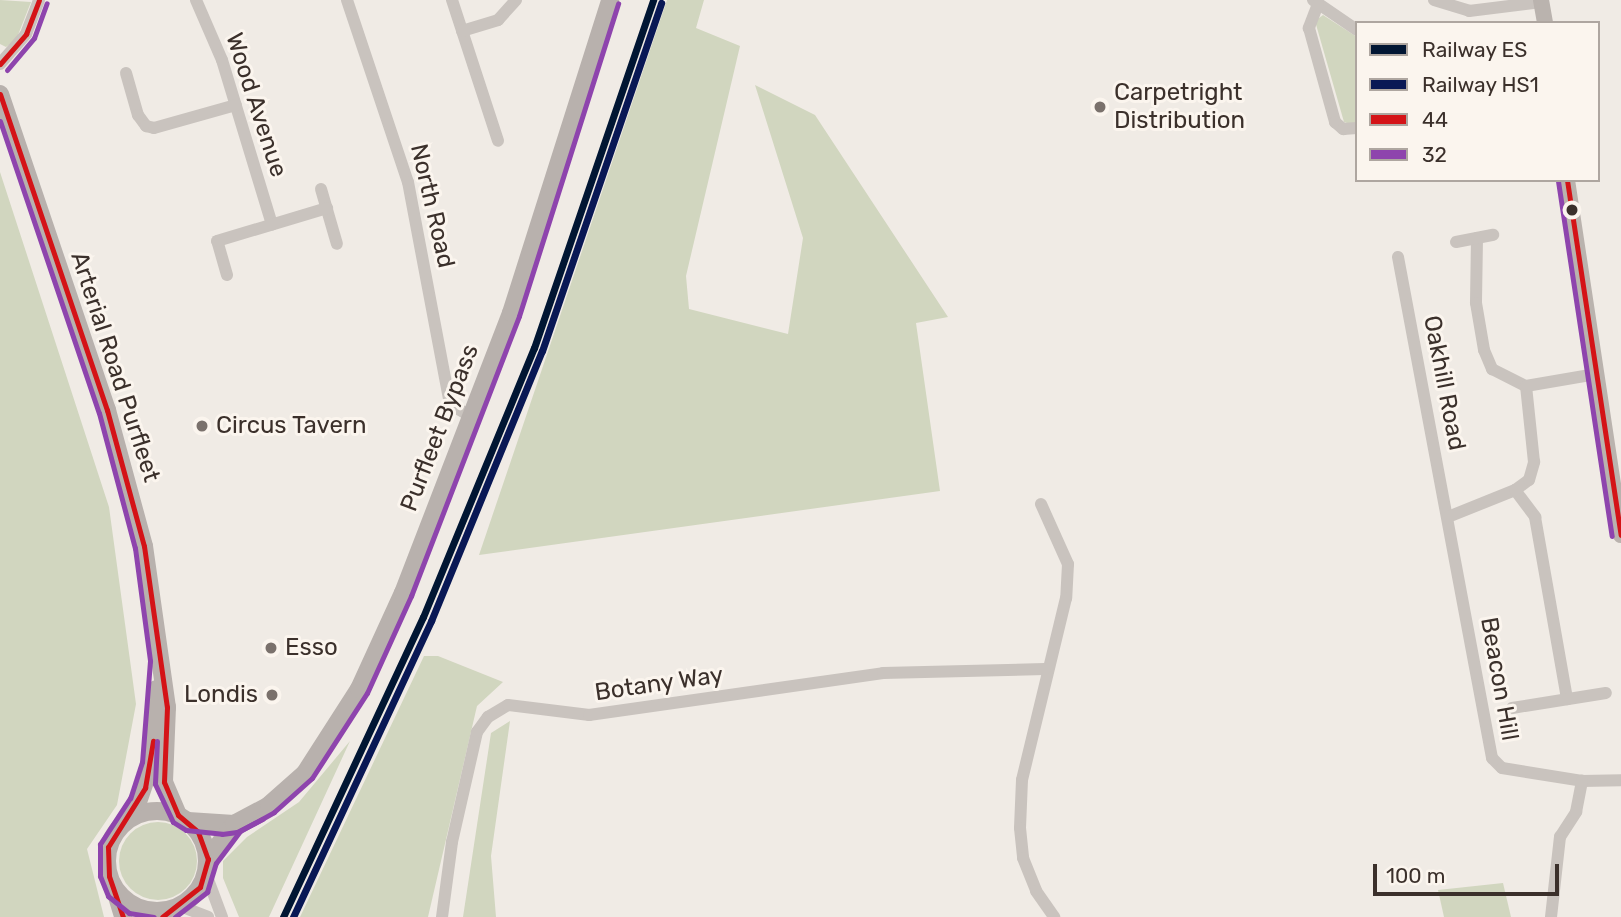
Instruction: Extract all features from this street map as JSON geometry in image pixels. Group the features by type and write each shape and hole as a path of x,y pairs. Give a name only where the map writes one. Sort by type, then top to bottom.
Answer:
{"main road":[{"name":"Purfleet Bypass","path":"207,867 234,824 289,789 325,748 342,721 403,593 511,313 610,0"},
{"name":"Arterial Road Purfleet","path":"0,94 120,457 144,546 167,707 164,782 183,818"},
{"name":"Arterial Road Purfleet","path":"124,822 138,802 151,764 159,661"},
{"path":"123,917 106,862 108,847 124,822 150,810 183,818 234,824"},
{"path":"115,890 134,906 170,911 196,892 207,867 202,838 183,818"}],"street":[{"path":"0,64 26,34 39,0"},
{"name":"Wood Avenue","path":"196,0 236,105 272,225"},
{"path":"452,0 498,141"},
{"path":"462,31 498,20 516,0"},
{"path":"1434,0 1469,11 1541,1 1545,21"},
{"name":"North Road","path":"351,1 408,183 449,398 453,406 470,416"},
{"path":"1355,29 1315,2 1309,28 1335,122 1343,130 1355,128"},
{"path":"126,73 138,115 146,126 154,128 236,105"},
{"path":"1567,182 1621,535"},
{"name":"Wood Avenue","path":"321,189 337,244"},
{"path":"226,275 217,241 327,208"},
{"path":"1456,242 1493,235"},
{"path":"1477,238 1476,303 1484,350 1492,369 1525,386 1596,374"},
{"name":"Oakhill Road","path":"1398,257 1448,517"},
{"path":"1448,517 1515,490 1529,480 1534,461 1525,386"},
{"path":"1515,490 1535,517 1567,699"},
{"path":"1041,505 1068,564 1066,598 1045,670 1022,780 1020,828 1023,858 1036,891 1054,917"},
{"name":"Beacon Hill","path":"1448,517 1492,758 1502,768 1581,781 1621,780"},
{"name":"Botany Way","path":"442,917 452,842 477,732 488,717 508,705 589,715 883,673 1045,670"},
{"path":"1512,709 1606,693"},
{"path":"1551,917 1560,837 1576,812 1581,781"},
{"path":"207,867 222,917"},
{"path":"170,911 208,917"}],"green space":[{"path":"0,0 31,2 16,40 6,47 0,44"},
{"path":"667,0 704,0 696,28 740,46 686,276 689,309 788,334 803,238 755,85 815,115 948,317 916,323 940,491 479,555"},
{"path":"1323,15 1355,36 1353,125 1344,122 1315,21"},
{"path":"0,172 109,507 136,704 117,805 87,849 104,917 0,917"},
{"path":"424,656 438,656 503,682 477,706 428,917 300,917"},
{"path":"510,721 491,856 496,917 463,917 491,733"},
{"path":"350,741 269,917 239,917 223,878 223,861 247,837 299,802"},
{"path":"150,822 166,822 180,828 191,839 197,853 197,869 191,883 180,894 166,900 150,900 136,894 125,883 119,869 119,853 125,839 136,828"},
{"path":"1503,883 1511,917 1444,917 1438,890"}],"rail line":[{"name":"ES","path":"283,917 423,617 534,348 653,0"},
{"name":"HS1","path":"293,917 431,621 542,351 661,3"}],"transit line":[{"name":"44","path":"0,64 26,34 39,0"},
{"name":"32","path":"7,70 34,38 47,3"},
{"name":"32","path":"175,917 207,892 216,863 240,831 274,812 312,778 367,693 411,596 519,316 618,3"},
{"name":"44","path":"0,94 107,410 144,546 167,707 164,782 178,815 198,832 208,859 200,887 162,917"},
{"name":"32","path":"0,121 99,413 135,548 150,661 142,762 130,798 100,844 100,876 108,896 129,913 154,917"},
{"name":"32","path":"1558,182 1612,536"},
{"name":"44","path":"1567,182 1621,535"},
{"name":"44","path":"123,917 109,876 108,847 145,788 153,741"},
{"name":"32","path":"157,741 155,784 173,822 186,830 222,834 237,832 263,819"}],"place":[{"name":"Carpetright Distribution","path":"1100,107"},
{"name":"Circus Tavern","path":"202,426"},
{"name":"Esso","path":"271,648"},
{"name":"Londis","path":"272,695"}]}
